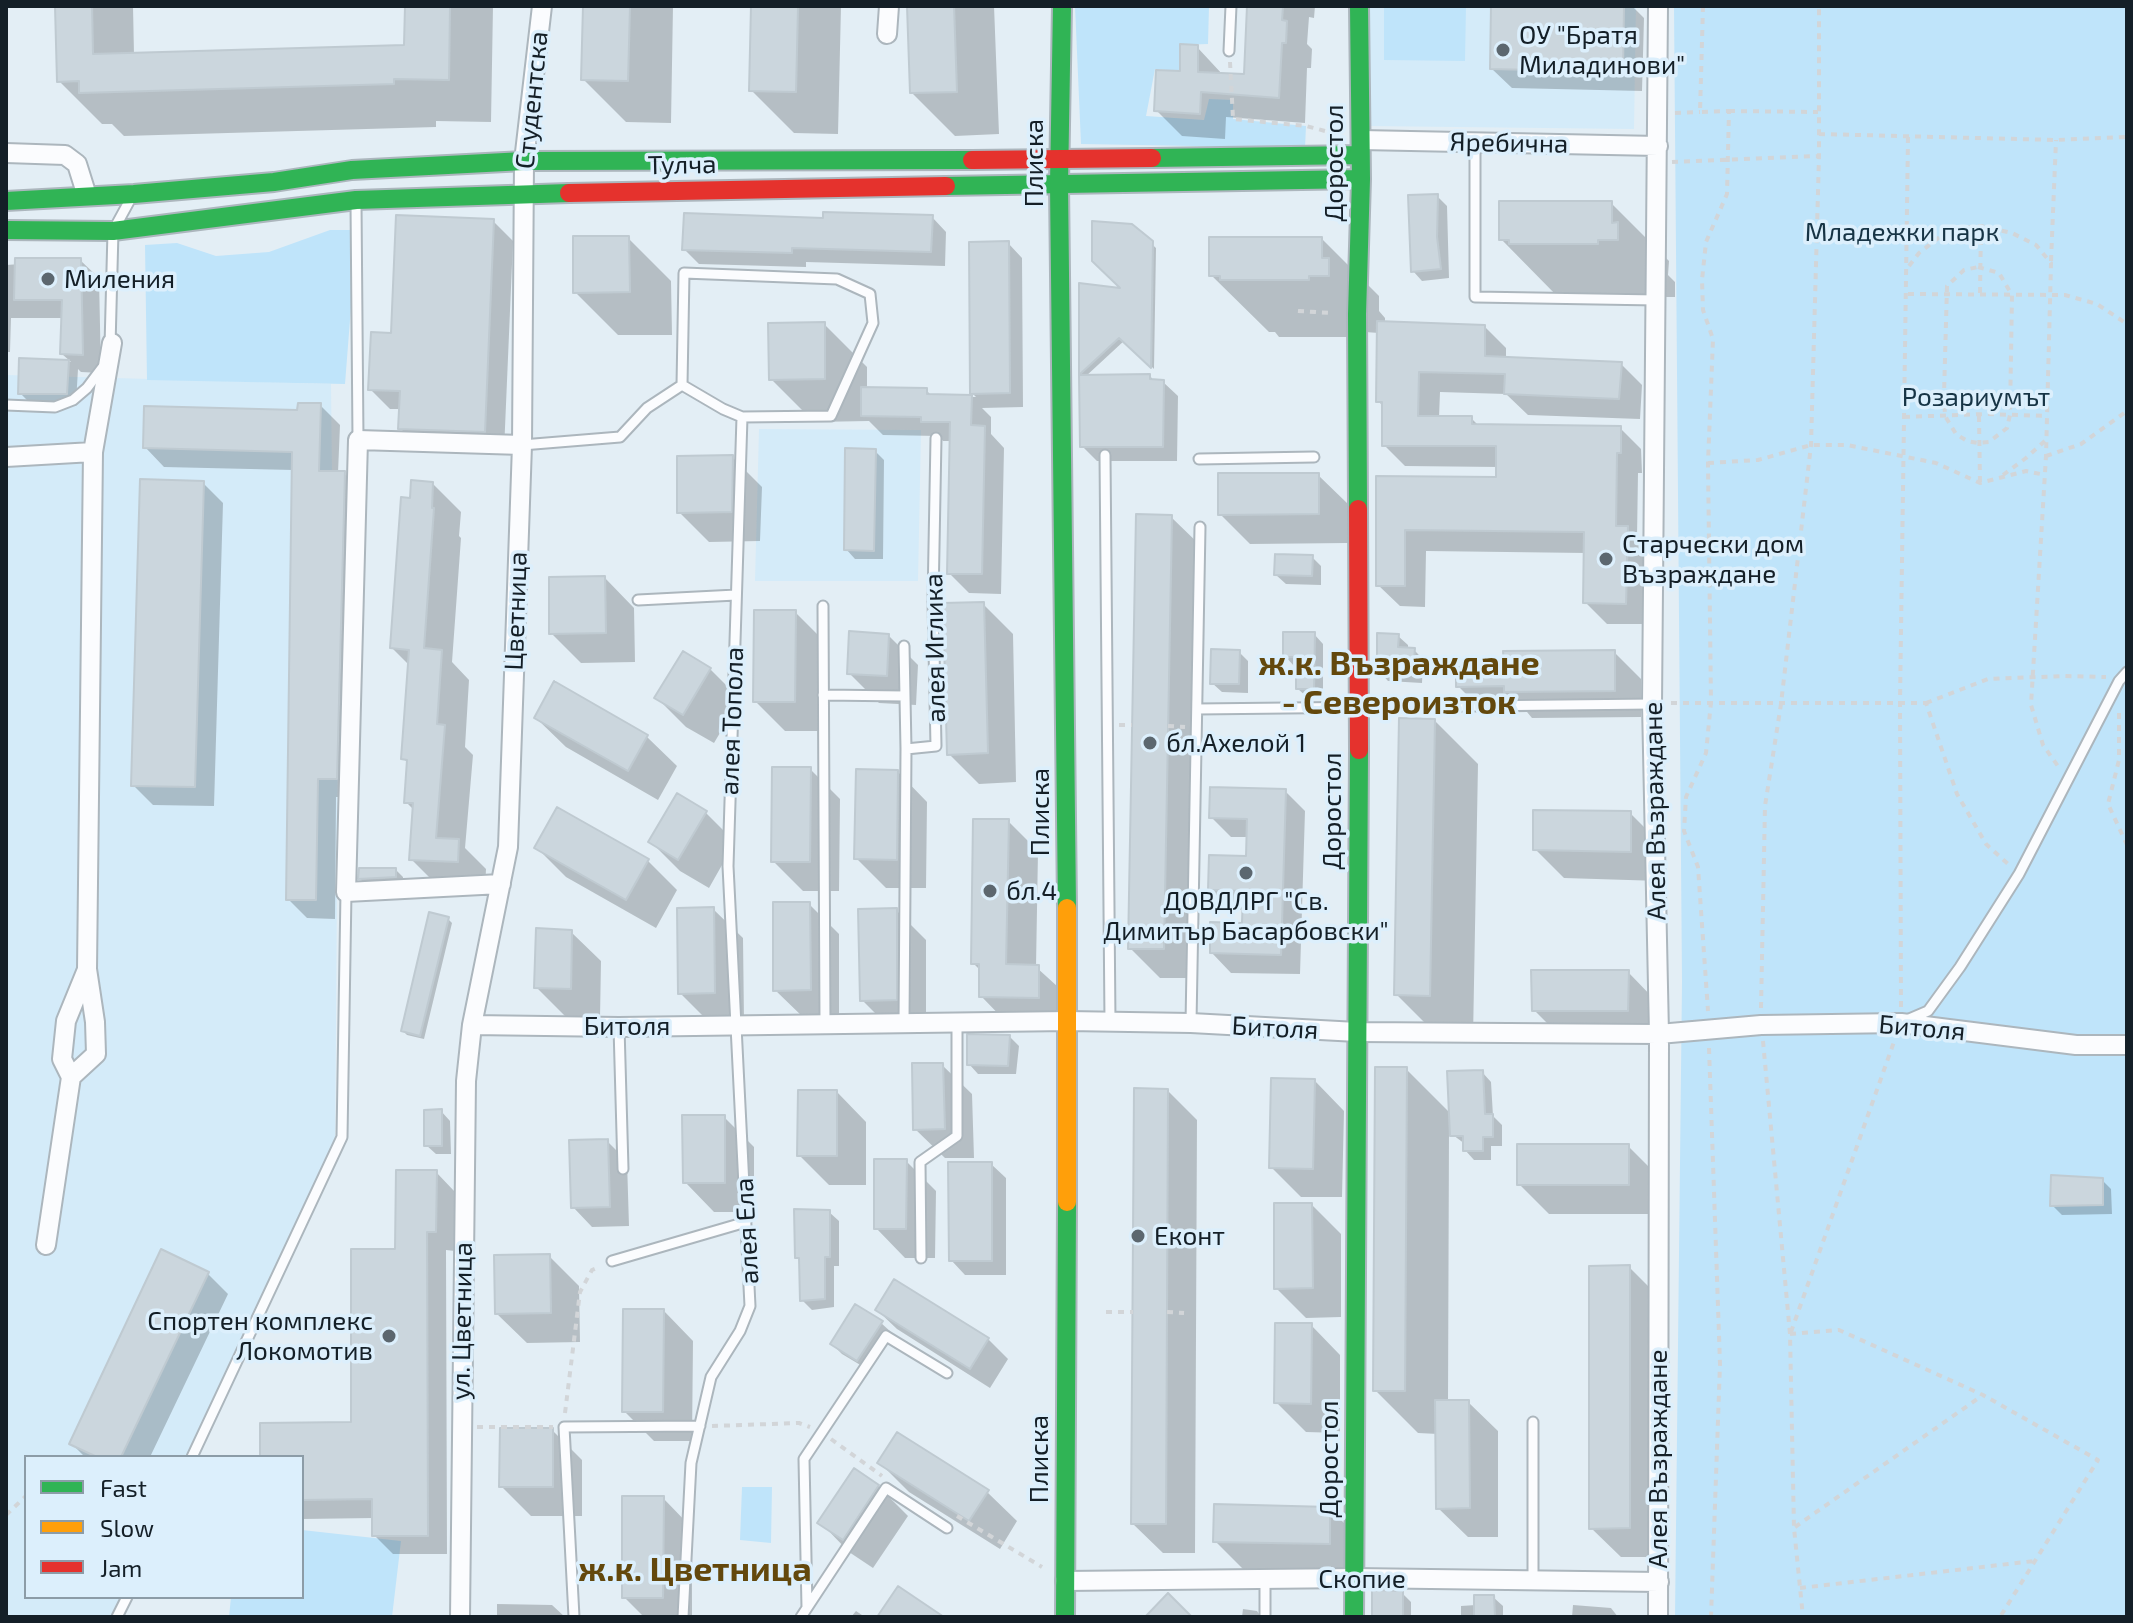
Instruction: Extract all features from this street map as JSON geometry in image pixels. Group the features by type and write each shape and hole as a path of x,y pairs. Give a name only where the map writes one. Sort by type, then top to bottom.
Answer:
{"main road":[{"name":"Плиска","path":"1062,6 1059,184 1068,1021 1065,1617"},
{"name":"Доростол","path":"1354,1617 1359,709 1357,314 1361,179 1359,6"},
{"name":"Тулча","path":"6,201 89,202 134,194 274,182 352,170 524,161 1060,160 1360,147"},
{"name":"Тулча","path":"6,230 102,227 356,200 523,193 1361,179"}],"street":[{"name":"Студентска","path":"523,193 542,6"},
{"path":"887,34 889,6"},
{"name":"Алея Възраждане","path":"1658,6 1652,704 1659,1034 1658,1617"},
{"name":"Яребична","path":"1360,147 1475,143 1658,154"},
{"path":"6,153 65,155 77,164 89,202"},
{"name":"Цветница","path":"472,1025 508,847 522,445 523,193"},
{"path":"71,1077 96,1054 87,969 93,452 112,343"},
{"path":"501,884 346,892 358,440 522,445"},
{"path":"6,457 93,452"},
{"path":"46,1245 71,1077 62,1059 66,1021 87,969"},
{"name":"Битоля","path":"472,1025 619,1027 1110,1021 1357,1032 1659,1034 1761,1025 1901,1023 2076,1045 2127,1045"},
{"name":"ул. Цветница","path":"460,1617 466,1081 472,1025"},
{"name":"Скопие","path":"1065,1581 1355,1578 1659,1582"}],"lane":[{"path":"1229,51 1231,6"},
{"path":"1475,143 1475,297 1657,300"},
{"path":"6,405 55,407 73,400 100,373 112,343 102,227 134,194"},
{"path":"356,200 358,440"},
{"path":"684,273 837,279 870,294 873,323 831,416 742,417 682,385 684,273"},
{"path":"522,445 620,437 647,408 682,385"},
{"name":"алея Топола","path":"737,1025 728,866 742,417"},
{"name":"алея Иглика","path":"904,1022 906,749 936,746 933,601 936,438"},
{"path":"1105,455 1110,1021"},
{"path":"1199,459 1314,457"},
{"path":"1191,1023 1200,527"},
{"path":"638,600 736,595"},
{"path":"823,606 825,1024"},
{"path":"904,646 906,749"},
{"path":"1901,1023 1928,1011 1960,967 2019,874 2119,681 2127,672"},
{"path":"823,695 905,696"},
{"path":"1197,709 1652,704"},
{"path":"193,1455 342,1137 346,892"},
{"path":"921,1258 920,1162 957,1136 957,1021"},
{"name":"алея Ела","path":"683,1617 691,1463 711,1377 740,1331 750,1306 737,1025"},
{"path":"619,1027 623,1169"},
{"path":"612,1261 746,1222"},
{"path":"807,1608 804,1459 886,1336 947,1373"},
{"path":"1533,1422 1533,1580"},
{"path":"574,1617 564,1427 700,1426"},
{"path":"801,1617 886,1488 947,1528"},
{"path":"1265,1579 1265,1617"},
{"path":"117,1617 126,1599"}],"path":[{"path":"1700,112 1703,6"},
{"path":"1803,1617 1794,1528 1790,1334 1761,1025 1765,806 1781,704 1811,445 1819,156 1819,6"},
{"path":"1229,51 1233,119 1306,126 1360,147"},
{"path":"1711,1617 1720,1364 1707,982 1698,867 1684,831 1686,797 1706,753 1711,702 1708,463 1713,339 1703,310 1702,280 1706,242 1727,194 1729,111"},
{"path":"1659,113 1818,112"},
{"path":"1819,134 2056,140 2127,137"},
{"path":"1790,1334 1901,1023 1900,702 1908,137"},
{"path":"2056,140 2047,439 2031,705 2043,745 2068,780"},
{"path":"1658,154 1728,161 1819,156"},
{"path":"1907,268 1919,253 1950,229 1981,226 2012,233 2036,245 2051,263"},
{"path":"1980,293 1981,226"},
{"path":"1978,267 1999,273 2012,295 2010,415 2007,428 1989,442 1978,443 1956,434 1945,416 1945,293 1947,286 1964,270 1978,267"},
{"path":"1908,294 2065,295 2097,304 2127,324"},
{"path":"1298,311 1357,314"},
{"path":"2046,456 2081,444 2127,411"},
{"path":"1979,416 1980,483"},
{"path":"1904,417 2048,416"},
{"path":"2001,477 2047,439"},
{"path":"1708,463 1758,460 1811,445 1847,445 1936,463 1980,483 2026,471 2045,475"},
{"path":"1652,704 1926,703 1988,679 2106,677 2119,681"},
{"path":"1926,703 1957,794 1986,844 2019,874"},
{"path":"2119,713 2119,760 2108,804 2127,845"},
{"path":"461,1427 564,1427 580,1292 592,1270 612,1261"},
{"path":"1106,1312 1133,1312"},
{"path":"1167,1312 1184,1313"},
{"path":"1790,1334 1839,1330 1983,1395 2098,1460 2000,1617"},
{"path":"1794,1528 1983,1395"},
{"path":"6,1515 24,1498"},
{"path":"1800,1588 2034,1561"}],"shaded area":[{"name":"ОУ \"Братя Миладинови\"","path":"1370,6 1636,6 1634,129 1368,126"},
{"path":"6,375 331,384 332,472 340,472 335,1158 190,1455 24,1455 24,1599 121,1599 122,1617 6,1617"},
{"path":"759,429 921,430 918,581 755,581"}],"green space":[{"path":"1075,6 1209,6 1208,44 1179,45 1179,71 1155,69 1146,116 1204,120 1209,99 1233,100 1233,119 1306,126 1305,148 1081,144"},
{"path":"1384,6 1466,6 1465,61 1384,60"},
{"name":"Младежки парк","path":"1674,6 2127,6 2127,1617 1675,1617 1682,982"},
{"path":"330,230 357,230 345,384 147,380 145,245 177,243 216,256 269,252"},
{"path":"742,1487 772,1487 771,1543 740,1540"},
{"path":"304,1530 401,1541 392,1617 229,1617 231,1599 304,1599"}],"building":[{"path":"55,6 92,6 93,54 404,45 405,6 450,6 449,80 394,79 394,84 79,93 79,81 57,82"},
{"path":"583,6 630,6 628,81 581,80"},
{"path":"751,6 798,6 796,92 749,91"},
{"path":"907,6 954,6 957,92 910,93"},
{"path":"1247,6 1283,6 1282,20 1287,21 1286,43 1282,43 1279,98 1201,92 1200,114 1154,111 1156,70 1180,71 1180,44 1198,45 1198,72 1244,74"},
{"path":"1491,6 1624,6 1623,72 1490,69"},
{"path":"1438,194 1437,237 1441,269 1411,272 1408,195"},
{"path":"1499,201 1612,201 1612,223 1618,222 1618,240 1598,240 1598,244 1509,244 1509,240 1499,240"},
{"path":"823,212 933,215 931,252 792,248 792,253 682,250 684,213 823,218"},
{"path":"396,215 494,219 485,432 398,429 400,391 368,390 371,332 391,333"},
{"path":"1092,221 1132,224 1153,241 1151,368 1119,338 1079,375 1079,283 1120,288 1092,261"},
{"path":"573,236 629,236 630,292 573,293"},
{"path":"1209,237 1322,237 1322,258 1329,258 1329,276 1309,276 1309,280 1220,280 1220,276 1209,276"},
{"path":"1009,241 1010,393 970,394 969,242"},
{"name":"Миления","path":"15,258 81,258 83,355 60,354 62,300 14,300"},
{"path":"1377,321 1485,325 1485,356 1622,362 1619,399 1504,394 1505,374 1419,372 1418,416 1472,416 1472,424 1621,426 1621,453 1617,453 1616,526 1628,526 1626,604 1583,603 1584,532 1405,530 1405,586 1376,586 1376,476 1496,477 1496,446 1382,446 1382,402 1376,402"},
{"path":"825,322 825,379 769,380 768,323"},
{"path":"19,358 69,360 67,394 18,394"},
{"path":"1150,374 1150,379 1164,380 1163,447 1080,447 1079,375"},
{"path":"861,387 927,388 927,394 972,395 971,425 985,426 982,574 947,574 950,422 921,422 921,417 861,416"},
{"path":"298,403 321,403 319,471 345,471 337,779 318,779 316,900 286,900 292,452 143,448 144,406 297,410"},
{"path":"845,448 876,449 874,551 844,550"},
{"path":"733,455 732,512 677,513 677,456"},
{"path":"1218,473 1319,473 1319,514 1218,515"},
{"path":"140,479 204,481 195,787 131,786"},
{"path":"411,480 433,482 434,508 424,648 442,650 437,724 445,725 436,838 459,839 458,862 409,860 413,803 404,803 407,760 401,759 409,650 390,648 401,497 410,498"},
{"name":"бл.Ахелой 1","path":"1136,514 1172,515 1164,949 1128,949"},
{"path":"1275,554 1313,555 1312,576 1274,575"},
{"path":"605,576 606,633 549,634 549,577"},
{"path":"984,602 988,753 947,755 943,603"},
{"path":"754,610 796,610 795,702 753,702"},
{"path":"849,631 889,634 887,676 847,674"},
{"path":"1283,632 1315,632 1314,689 1296,689 1296,657 1283,657"},
{"path":"1377,633 1399,634 1398,647 1415,648 1413,674 1377,672"},
{"path":"1211,649 1240,650 1239,684 1210,684"},
{"path":"1615,650 1615,691 1504,692 1504,686 1456,687 1456,667 1504,666 1503,651"},
{"path":"683,651 711,668 683,715 654,698"},
{"path":"554,681 648,735 628,771 534,718"},
{"path":"1399,718 1435,719 1430,996 1394,995"},
{"path":"772,767 811,767 810,862 771,862"},
{"path":"856,769 898,770 897,860 854,859"},
{"name":"ДОВДЛРГ \"Св. Димитър Басарбовски\"","path":"1210,787 1286,789 1281,955 1210,953 1210,922 1242,923 1243,891 1208,890 1209,855 1246,856 1247,819 1209,818"},
{"path":"677,793 707,811 678,860 648,842"},
{"path":"557,807 649,859 626,900 534,848"},
{"path":"1533,810 1631,811 1631,852 1533,850"},
{"name":"бл.4","path":"973,819 1009,819 1006,964 1039,965 1039,998 979,997 979,964 971,964"},
{"path":"359,868 396,868 396,877 358,879"},
{"path":"773,902 810,902 811,990 773,991"},
{"path":"714,907 715,993 678,994 677,908"},
{"path":"897,908 897,1000 860,1001 858,909"},
{"path":"429,912 449,917 420,1036 401,1031"},
{"path":"536,928 572,930 571,989 534,988"},
{"path":"1531,970 1629,970 1628,1011 1532,1011"},
{"path":"967,1034 1010,1035 1008,1066 967,1065"},
{"path":"912,1063 943,1063 945,1129 913,1130"},
{"path":"1375,1067 1407,1067 1405,1391 1373,1391"},
{"path":"1483,1070 1485,1114 1493,1114 1493,1137 1483,1137 1483,1151 1463,1151 1463,1136 1450,1136 1447,1071"},
{"path":"1271,1078 1315,1079 1313,1169 1269,1168"},
{"path":"1134,1088 1168,1089 1166,1524 1131,1524"},
{"path":"798,1090 837,1090 837,1156 797,1156"},
{"path":"442,1109 442,1146 424,1146 424,1110"},
{"path":"682,1115 725,1115 725,1183 683,1183"},
{"path":"608,1139 610,1207 571,1208 569,1140"},
{"path":"1517,1144 1629,1144 1629,1185 1517,1185"},
{"path":"874,1159 907,1159 906,1229 874,1229"},
{"path":"948,1162 992,1162 992,1261 949,1261"},
{"name":"Спортен комплекс Локомотив","path":"396,1170 437,1170 436,1232 427,1232 428,1536 372,1536 372,1499 304,1500 304,1455 260,1455 260,1423 351,1422 351,1249 395,1249"},
{"path":"2051,1175 2103,1178 2103,1205 2050,1206"},
{"path":"1274,1203 1312,1203 1313,1288 1274,1289"},
{"path":"794,1209 830,1210 830,1257 825,1257 825,1299 800,1301"},
{"path":"161,1249 209,1272 122,1455 93,1455 69,1444"},
{"path":"550,1254 551,1313 495,1314 494,1255"},
{"path":"1630,1265 1630,1528 1589,1529 1589,1266"},
{"path":"894,1279 989,1338 970,1369 875,1310"},
{"path":"855,1304 883,1321 857,1361 830,1344"},
{"path":"623,1309 664,1309 663,1412 622,1412"},
{"path":"1275,1323 1312,1323 1311,1404 1274,1403"},
{"path":"1435,1400 1469,1400 1470,1508 1436,1509"},
{"path":"500,1428 553,1428 553,1487 499,1487"},
{"path":"897,1432 989,1490 969,1521 877,1463"},
{"path":"854,1468 879,1485 843,1540 817,1523"},
{"path":"622,1496 664,1496 663,1598 622,1598"},
{"path":"1214,1504 1330,1507 1330,1544 1213,1542"},
{"path":"898,1586 944,1617 877,1617"},
{"path":"1372,1590 1403,1591 1403,1617 1372,1617"},
{"path":"1168,1593 1192,1617 1145,1617"},
{"path":"1474,1595 1494,1595 1495,1617 1474,1617"}],"traffic: fast":[{"path":"1062,6 1059,184 1067,908"},
{"path":"1358,509 1359,6"},
{"path":"1152,158 1360,155"},
{"path":"6,201 274,182 352,170 524,161 972,160"},
{"path":"946,186 1361,179"},
{"path":"6,230 113,231 356,200 569,193"},
{"path":"1354,1617 1359,750"},
{"path":"1065,1617 1067,1202"}],"traffic: slow":[{"path":"1067,908 1067,1202"}],"traffic: jam":[{"path":"972,160 1152,158"},
{"path":"569,193 946,186"},
{"path":"1358,509 1359,750"}],"place":[{"name":"ОУ \"Братя Миладинови\"","path":"1503,50"},
{"name":"Миления","path":"48,279"},
{"name":"Старчески дом Възраждане","path":"1606,559"},
{"name":"бл.Ахелой 1","path":"1150,743"},
{"name":"ДОВДЛРГ \"Св. Димитър Басарбовски\"","path":"1246,873"},
{"name":"бл.4","path":"990,891"},
{"name":"Еконт","path":"1138,1236"},
{"name":"Спортен комплекс Локомотив","path":"389,1336"}],"district":[{"name":"ж.к. Възраждане - Североизток","path":"1399,684"},
{"name":"ж.к. Цветница","path":"695,1570"}],"park label":[{"name":"Розариумът","path":"1976,397"}]}
